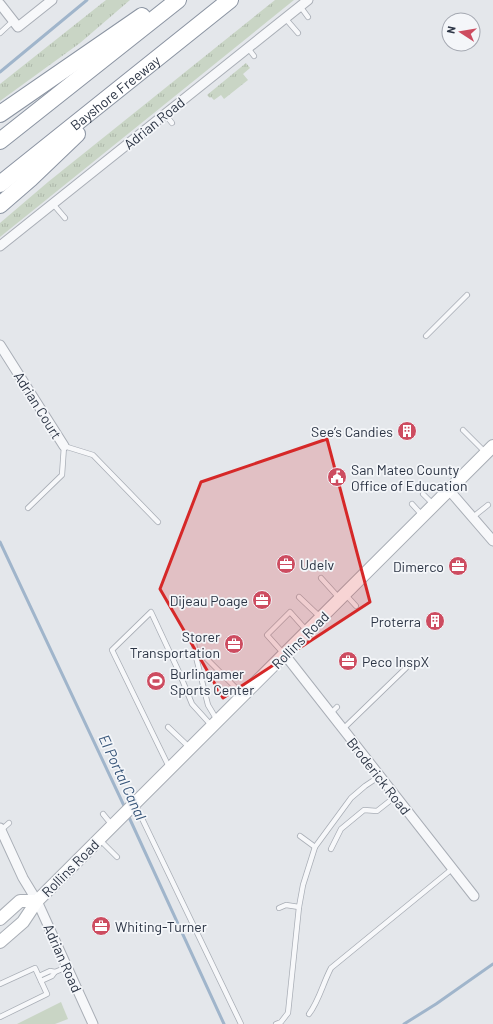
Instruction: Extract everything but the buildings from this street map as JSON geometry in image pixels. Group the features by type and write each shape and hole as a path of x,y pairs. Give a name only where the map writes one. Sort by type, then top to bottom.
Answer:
{"highway":[{"path":"0,114 166,0"},
{"path":"0,141 178,0"},
{"name":"Bayshore Freeway","path":"0,184 230,0"},
{"path":"0,205 30,179 143,70"}],"main road":[{"name":"Rollins Road","path":"0,942 23,922 37,901 343,597 489,449"},
{"name":"Rollins Road","path":"0,919 20,901 37,901"}],"street":[{"path":"0,4 16,24 52,0"},
{"name":"Adrian Road","path":"0,246 308,0"},
{"name":"Adrian Court","path":"0,345 64,446"},
{"path":"449,490 493,541"},
{"name":"Broderick Road","path":"284,656 334,710 343,729 474,896"},
{"name":"Adrian Road","path":"0,829 23,878 37,901 93,1024"}],"lane":[{"path":"300,6 308,18"},
{"path":"285,18 298,33"},
{"path":"0,33 16,24"},
{"path":"248,48 254,56"},
{"path":"165,114 172,123"},
{"path":"53,204 65,218"},
{"path":"426,336 467,294"},
{"path":"463,430 489,449"},
{"path":"28,508 62,475 64,446 93,455 158,522"},
{"path":"423,494 434,505"},
{"path":"412,504 423,516"},
{"path":"472,517 488,505"},
{"path":"321,578 356,606"},
{"path":"299,597 322,618"},
{"path":"170,769 112,650 152,612 192,704 215,724"},
{"path":"284,656 267,634 290,612 308,632"},
{"path":"194,643 208,705 215,724"},
{"path":"195,649 200,652 244,696"},
{"path":"343,729 406,668"},
{"path":"168,727 191,749"},
{"path":"276,1024 281,1022 288,1013 299,907 303,886 315,847 351,798 380,776"},
{"path":"331,848 341,828 364,810 376,811 396,796"},
{"path":"134,805 241,1024"},
{"path":"103,814 117,821"},
{"path":"0,829 9,823"},
{"path":"300,836 315,847"},
{"path":"99,839 117,857"},
{"path":"309,1014 315,1006 331,968 452,869"},
{"path":"279,908 286,905 299,907"},
{"path":"39,976 67,967"},
{"path":"0,984 35,968 47,994 0,1016"},
{"path":"41,981 52,976 55,972"}],"highlighted area":[{"path":"327,439 370,602 223,698 160,589 201,482"}],"green space":[{"path":"106,0 130,0 80,43 0,101 0,84"},
{"path":"275,0 294,0 0,237 0,223 48,182"},
{"path":"246,63 250,68 243,74 248,80 224,99 221,95 214,100 207,95"},
{"path":"61,1002 68,1019 55,1024 17,1024"}],"waterway":[{"path":"0,72 87,0"},
{"name":"El Portal Canal","path":"0,542 126,810"},
{"name":"El Portal Canal","path":"128,815 224,1024"},
{"path":"404,1024 436,1004 493,964"}],"place":[{"name":"See’s Candies","path":"407,431"},
{"name":"San Mateo County Office of Education","path":"337,477"},
{"name":"Udelv","path":"286,564"},
{"name":"Dimerco","path":"458,566"},
{"name":"Dijeau Poage","path":"262,600"},
{"name":"Proterra","path":"435,621"},
{"name":"Storer Transportation","path":"234,644"},
{"name":"Peco InspX","path":"348,661"},
{"name":"Burlingamer Sports Center","path":"156,681"},
{"name":"Whiting-Turner","path":"101,926"}]}
